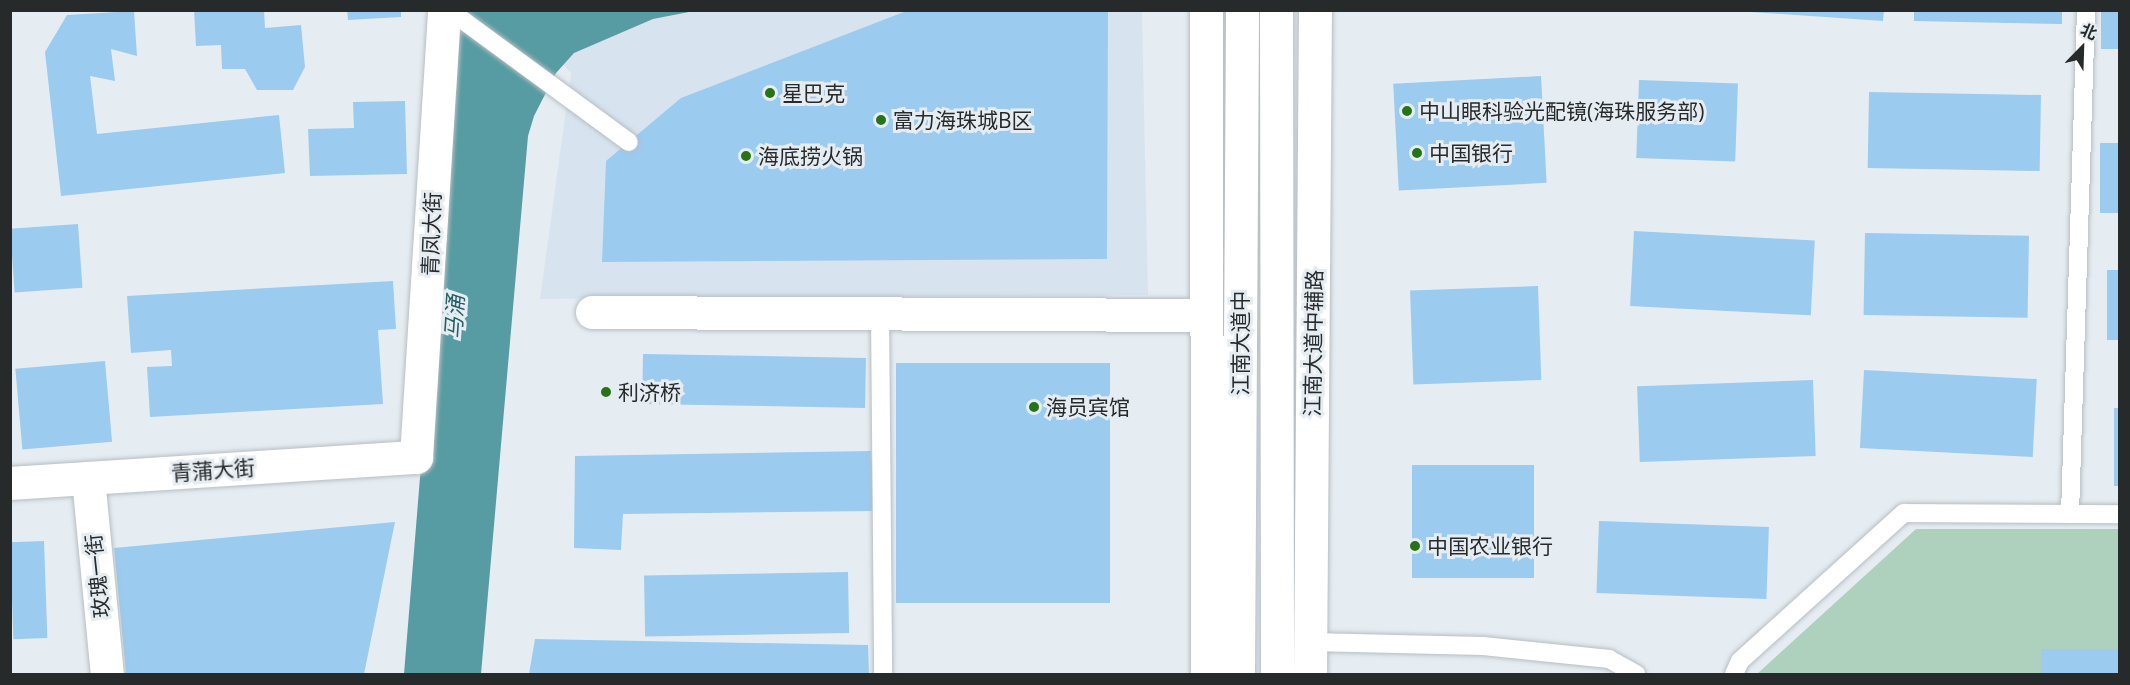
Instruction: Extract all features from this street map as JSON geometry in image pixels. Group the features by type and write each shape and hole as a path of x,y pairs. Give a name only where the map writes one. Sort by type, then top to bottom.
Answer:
{"street":[{"path":"1206,10 1204,315 1206,675"},
{"name":"江南大道中","path":"1238,675 1242,10"},
{"name":"江南大道中","path":"1276,10 1277,659"},
{"name":"江南大道中辅路","path":"1310,675 1315,10"},
{"name":"青凤大街","path":"416,457 448,11"},
{"path":"591,312 1204,315"},
{"name":"青蒲大街","path":"10,483 416,457"},
{"name":"玫瑰一街","path":"88,478 107,675"},
{"path":"1206,570 1239,571"},
{"path":"1277,659 1310,642"}],"lane":[{"path":"2070,514 2086,10"},
{"path":"448,11 555,86 628,142"},
{"path":"880,312 882,675"},
{"path":"1734,675 1740,661 1904,513 2120,514"},
{"path":"1310,642 1494,647 1609,659 1636,675"}],"shaded area":[{"name":"富力海珠城B区","path":"514,11 1142,11 1148,295 540,299 571,73"}],"green space":[{"path":"1916,529 2119,529 2119,674 1757,674"}],"water":[{"name":"马涌","path":"458,11 694,11 653,19 574,53 556,73 534,116 528,136 481,674 404,674"}],"building":[{"path":"194,10 264,10 265,28 301,25 305,67 293,90 257,90 245,69 222,69 221,45 196,46"},
{"path":"347,10 401,10 401,17 348,20"},
{"name":"富力海珠城B区","path":"909,10 1108,10 1107,259 602,262 606,161 681,98"},
{"path":"1721,10 1884,10 1883,21"},
{"path":"1914,10 2062,10 2062,24 1914,21"},
{"path":"2101,10 2120,10 2120,49 2101,49"},
{"path":"134,11 137,56 111,49 115,81 90,76 97,134 279,115 285,173 61,196 45,52 67,15"},
{"path":"1541,76 1547,183 1399,191 1393,84"},
{"path":"1639,80 1738,83 1735,161 1636,158"},
{"path":"1869,92 2041,95 2040,171 1868,168"},
{"path":"405,101 407,174 310,176 308,129 354,128 353,102"},
{"path":"2100,143 2120,143 2120,213 2100,213"},
{"path":"78,224 82,288 15,293 10,229"},
{"path":"1634,231 1815,240 1811,315 1630,306"},
{"path":"1865,233 2029,236 2028,318 1864,315"},
{"path":"2107,270 2120,270 2120,340 2107,340"},
{"path":"393,281 396,329 378,330 383,404 150,417 147,367 172,366 171,350 131,353 127,296"},
{"path":"1538,286 1541,380 1413,384 1410,290"},
{"path":"643,354 866,358 865,408 642,404"},
{"path":"105,361 112,442 22,450 15,369"},
{"path":"896,363 1110,363 1110,603 896,603"},
{"path":"1864,370 2037,379 2033,457 1860,448"},
{"path":"1813,380 1816,456 1640,462 1637,386"},
{"path":"2114,408 2120,408 2120,486 2114,486"},
{"path":"871,451 874,511 623,514 621,550 574,548 575,456"},
{"path":"1412,465 1534,465 1534,578 1412,578"},
{"path":"1599,521 1769,527 1766,599 1596,593"},
{"path":"395,522 364,674 126,674 114,548"},
{"path":"44,541 47,638 13,639 10,542"},
{"path":"848,572 849,633 645,637 644,576"},
{"path":"535,639 868,645 869,674 529,674"},
{"path":"2041,649 2120,649 2120,674 2041,674"}],"place":[{"name":"星巴克","path":"770,93"},
{"name":"中山眼科验光配镜(海珠服务部)","path":"1407,111"},
{"name":"富力海珠城B区","path":"881,120"},
{"name":"中国银行","path":"1417,153"},
{"name":"海底捞火锅","path":"746,156"},
{"name":"利济桥","path":"606,392"},
{"name":"海员宾馆","path":"1034,407"},
{"name":"中国农业银行","path":"1415,546"}]}
